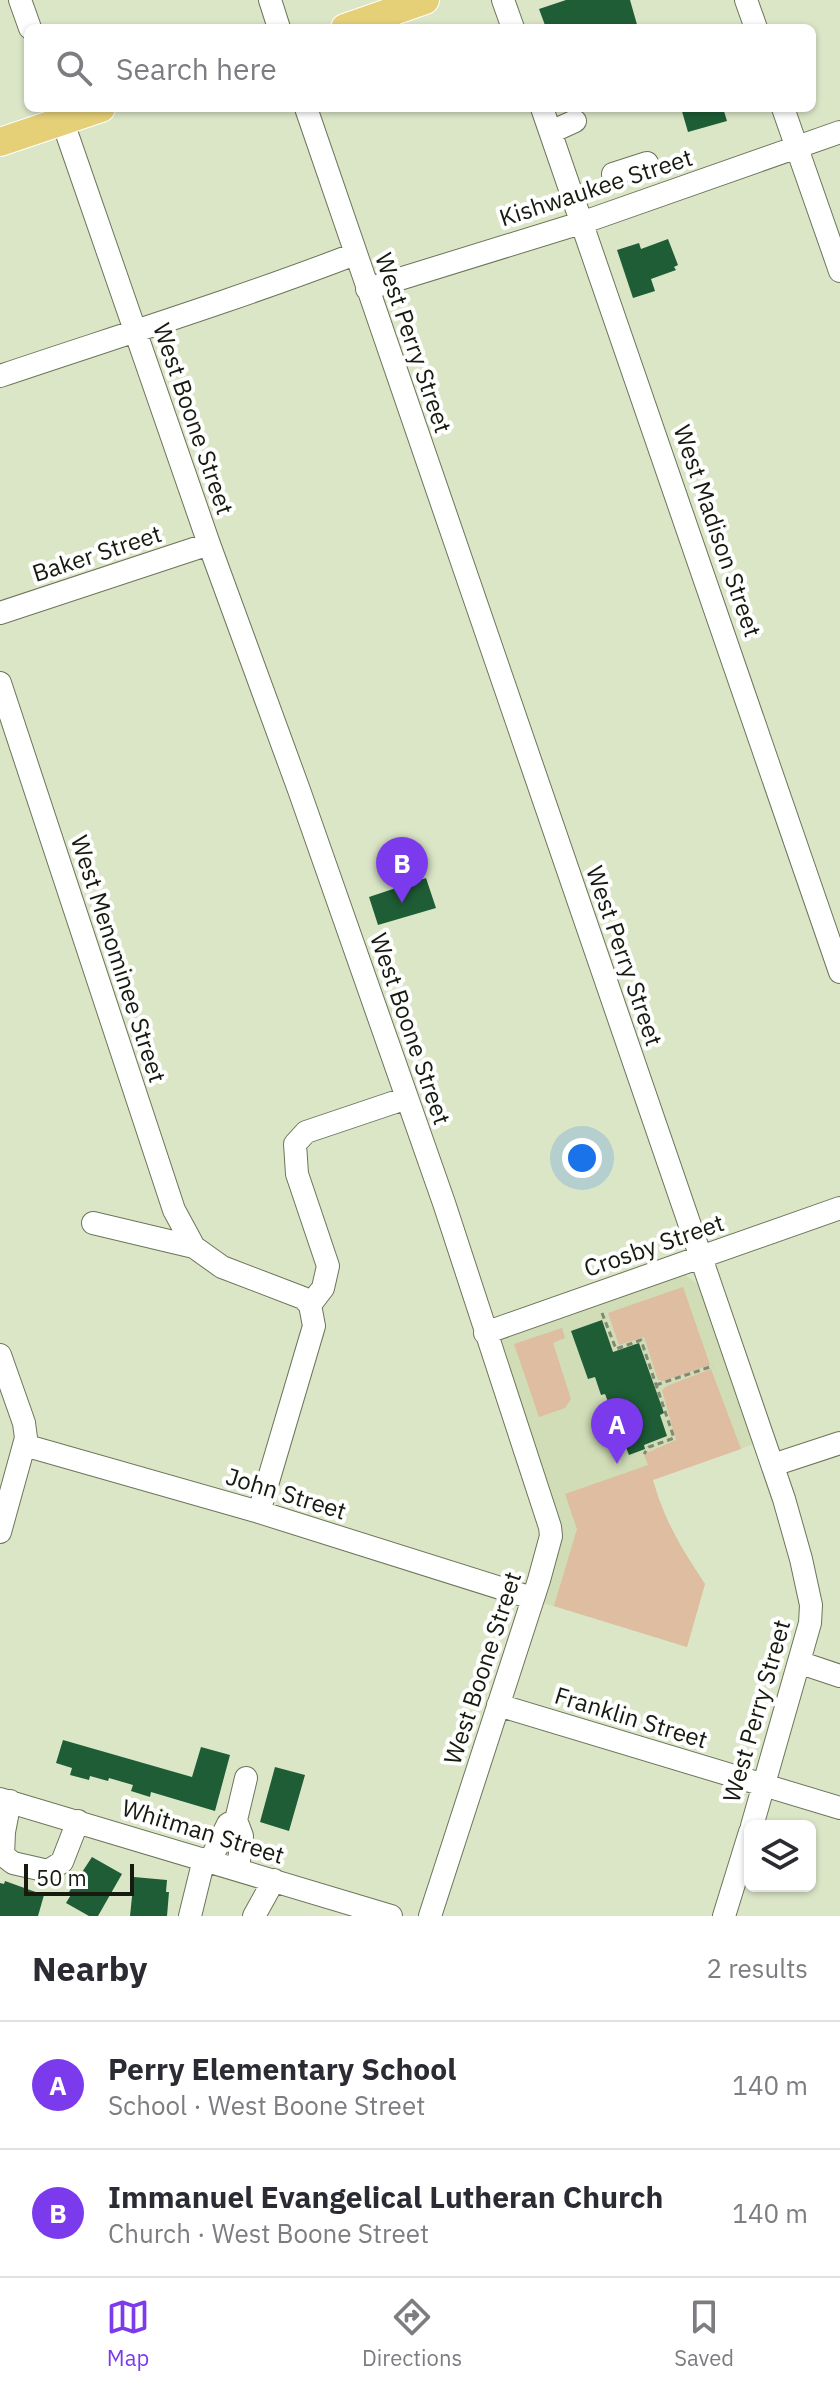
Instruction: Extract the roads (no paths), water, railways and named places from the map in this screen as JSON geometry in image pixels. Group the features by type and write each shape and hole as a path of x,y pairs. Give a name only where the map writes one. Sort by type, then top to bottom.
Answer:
{"main road":[{"path":"356,24 425,0"},
{"path":"0,142 60,114"}],"street":[{"path":"20,0 29,24"},
{"path":"270,0 278,24"},
{"path":"503,0 512,24"},
{"path":"746,0 755,24"},
{"name":"West Perry Street","path":"307,112 773,1465 797,1544 811,1605 809,1632 754,1820"},
{"name":"West Madison Street","path":"544,112 834,934 840,972"},
{"path":"784,112 840,271"},
{"name":"West Boone Street","path":"60,114 209,544 407,1098 550,1527 549,1544 430,1916"},
{"path":"551,132 575,121"},
{"name":"Kishwaukee Street","path":"367,289 584,222 840,132"},
{"path":"613,174 649,168 656,197"},
{"path":"0,376 240,297 355,254"},
{"name":"Baker Street","path":"0,613 209,544"},
{"name":"West Menominee Street","path":"0,683 174,1210 194,1247"},
{"path":"310,1305 323,1288 328,1266 297,1174 295,1144 306,1132 407,1098"},
{"name":"Crosby Street","path":"485,1333 840,1208"},
{"path":"93,1223 194,1247 222,1267 303,1298 310,1305 314,1326 259,1512"},
{"path":"0,1355 24,1423 24,1445 0,1532"},
{"path":"773,1465 840,1443"},
{"name":"John Street","path":"24,1445 259,1512 532,1598"},
{"path":"801,1663 840,1676"},
{"name":"Franklin Street","path":"498,1705 840,1808"},
{"path":"238,1869 242,1836 236,1820 246,1778"},
{"path":"5,1800 3,1855 13,1863 48,1871 62,1862 78,1821"},
{"name":"Whitman Street","path":"5,1800 391,1916"},
{"path":"190,1916 207,1860 228,1824 236,1820"},
{"name":"West Perry Street","path":"724,1916 744,1851"},
{"path":"254,1916 274,1880"}],"place":[{"name":"Immanuel Evangelical Lutheran Church","path":"402,903"},
{"name":"Perry Elementary School","path":"617,1464"}]}
